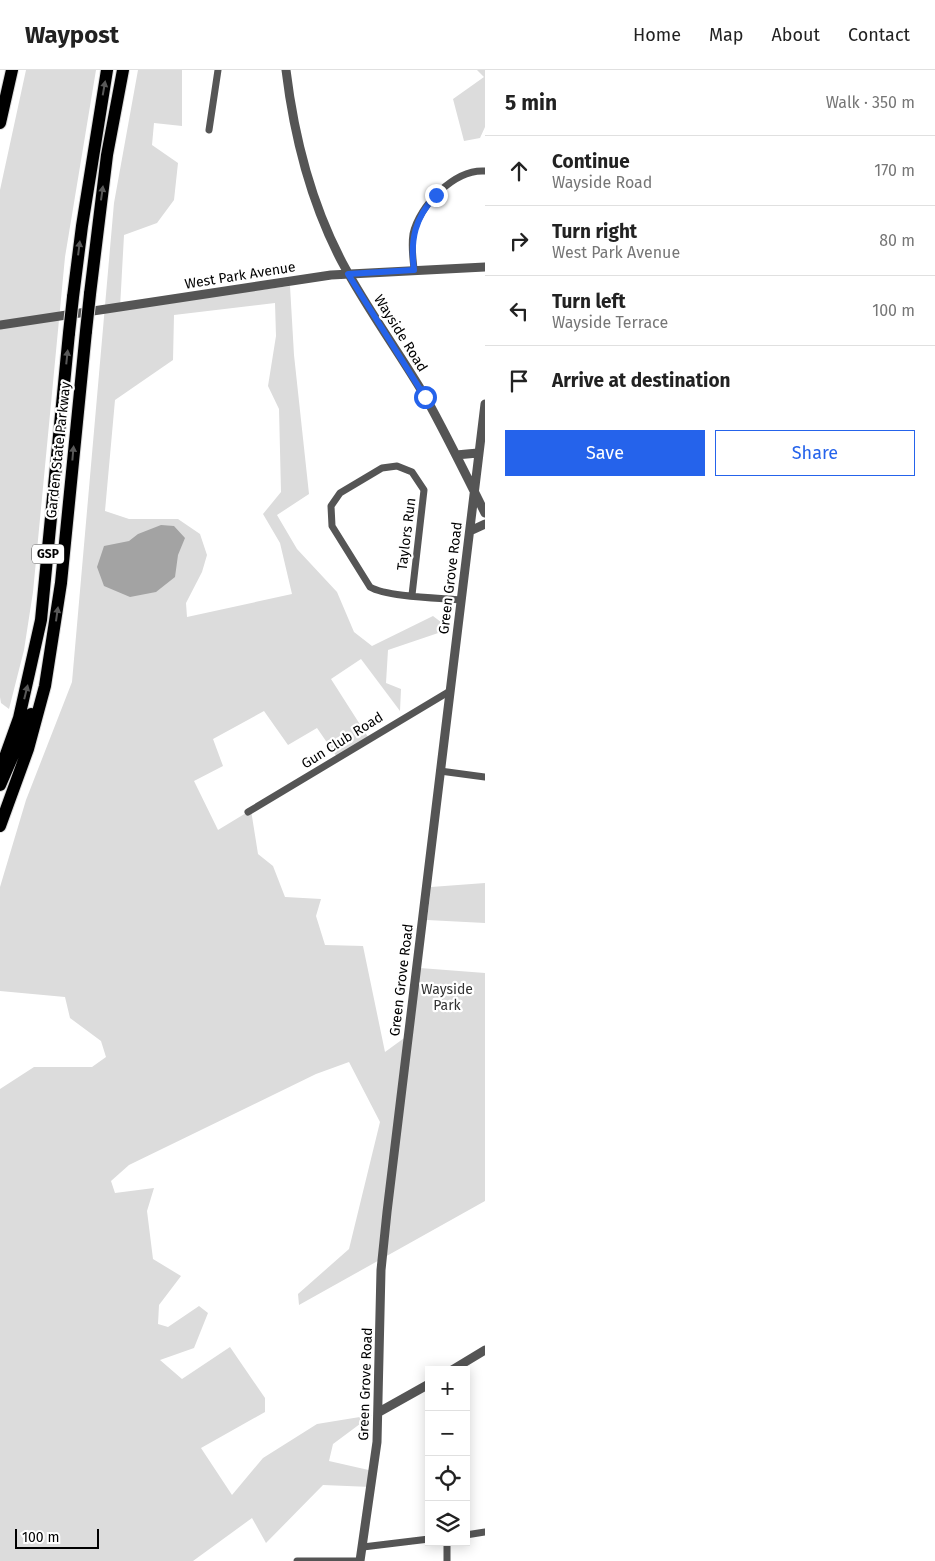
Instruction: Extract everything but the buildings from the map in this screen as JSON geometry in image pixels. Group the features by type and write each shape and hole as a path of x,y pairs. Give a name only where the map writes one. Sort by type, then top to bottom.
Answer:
{"highway":[{"path":"0,122 12,70"},
{"name":"Garden State Parkway","path":"0,771 19,718 41,620 73,297 107,70"},
{"name":"Garden State Parkway","path":"0,826 42,705 61,583 86,331 107,154 122,70"},
{"path":"0,785 29,719 48,662"}],"street":[{"path":"209,130 218,70"},
{"name":"Wayside Road","path":"286,70 292,117 306,169 331,238 348,274 425,397 485,513"},
{"path":"414,270 412,253 413,234 424,210 442,189 454,181 470,173 485,171"},
{"name":"West Park Avenue","path":"0,326 348,274 485,267"},
{"name":"Green Grove Road","path":"359,1561 363,1546 379,1412 382,1257 485,404"},
{"path":"456,455 478,454"},
{"name":"Taylors Run","path":"412,595 424,490 412,472 405,468 391,466 382,468 340,493 331,506 330,519 332,526 370,587 375,590 412,595 461,600"},
{"path":"470,531 485,524"},
{"name":"Gun Club Road","path":"248,812 450,691"},
{"path":"440,771 485,777"},
{"path":"459,1366 485,1350"},
{"path":"379,1412 425,1386"},
{"path":"470,1534 485,1532"},
{"path":"363,1546 425,1539"},
{"path":"447,1546 447,1561"},
{"path":"297,1561 359,1561"}],"green space":[{"path":"26,70 96,70 65,257 33,592 24,650 9,709 1,703 0,697 0,190"},
{"name":"Wayside Park","path":"138,70 182,70 182,126 154,123 152,145 178,163 174,200 157,223 124,235 120,308 290,286 294,355 309,494 277,515 297,549 337,592 354,632 372,646 433,616 450,629 388,650 386,683 401,689 400,711 361,659 331,679 368,737 337,757 317,728 288,745 264,711 213,739 223,766 194,781 218,830 251,810 258,854 273,866 285,897 321,899 316,916 325,945 363,946 385,1052 407,1036 420,968 485,973 485,1201 299,1305 298,1294 349,1249 380,1122 349,1062 316,1074 129,1165 111,1181 115,1193 154,1188 147,1211 153,1259 181,1276 159,1305 158,1324 168,1327 199,1306 208,1313 194,1348 160,1360 182,1379 230,1347 265,1398 265,1412 201,1448 232,1495 263,1458 317,1424 372,1415 333,1444 329,1461 373,1471 371,1487 323,1485 266,1543 252,1518 193,1561 0,1561 0,1089 34,1067 92,1067 106,1057 101,1041 70,1018 65,997 0,991 0,887 26,800 72,682 114,203","holes":["275,303 276,336 268,386 279,409 281,492 263,514 280,543 292,594 187,617 186,603 202,572 207,555 200,534 178,519 129,519 105,511 115,400 173,360 174,315"]},
{"path":"477,70 485,70 485,127 480,138 464,141 453,99 484,77"},
{"path":"485,883 485,923 427,920 431,887"}],"shaded area":[{"path":"161,525 174,526 185,538 178,555 175,577 156,592 130,597 104,586 97,567 104,546 129,541 138,534"}],"route":[{"path":"425,397 348,274 414,270 412,241 415,228 420,216 436,195"}]}
